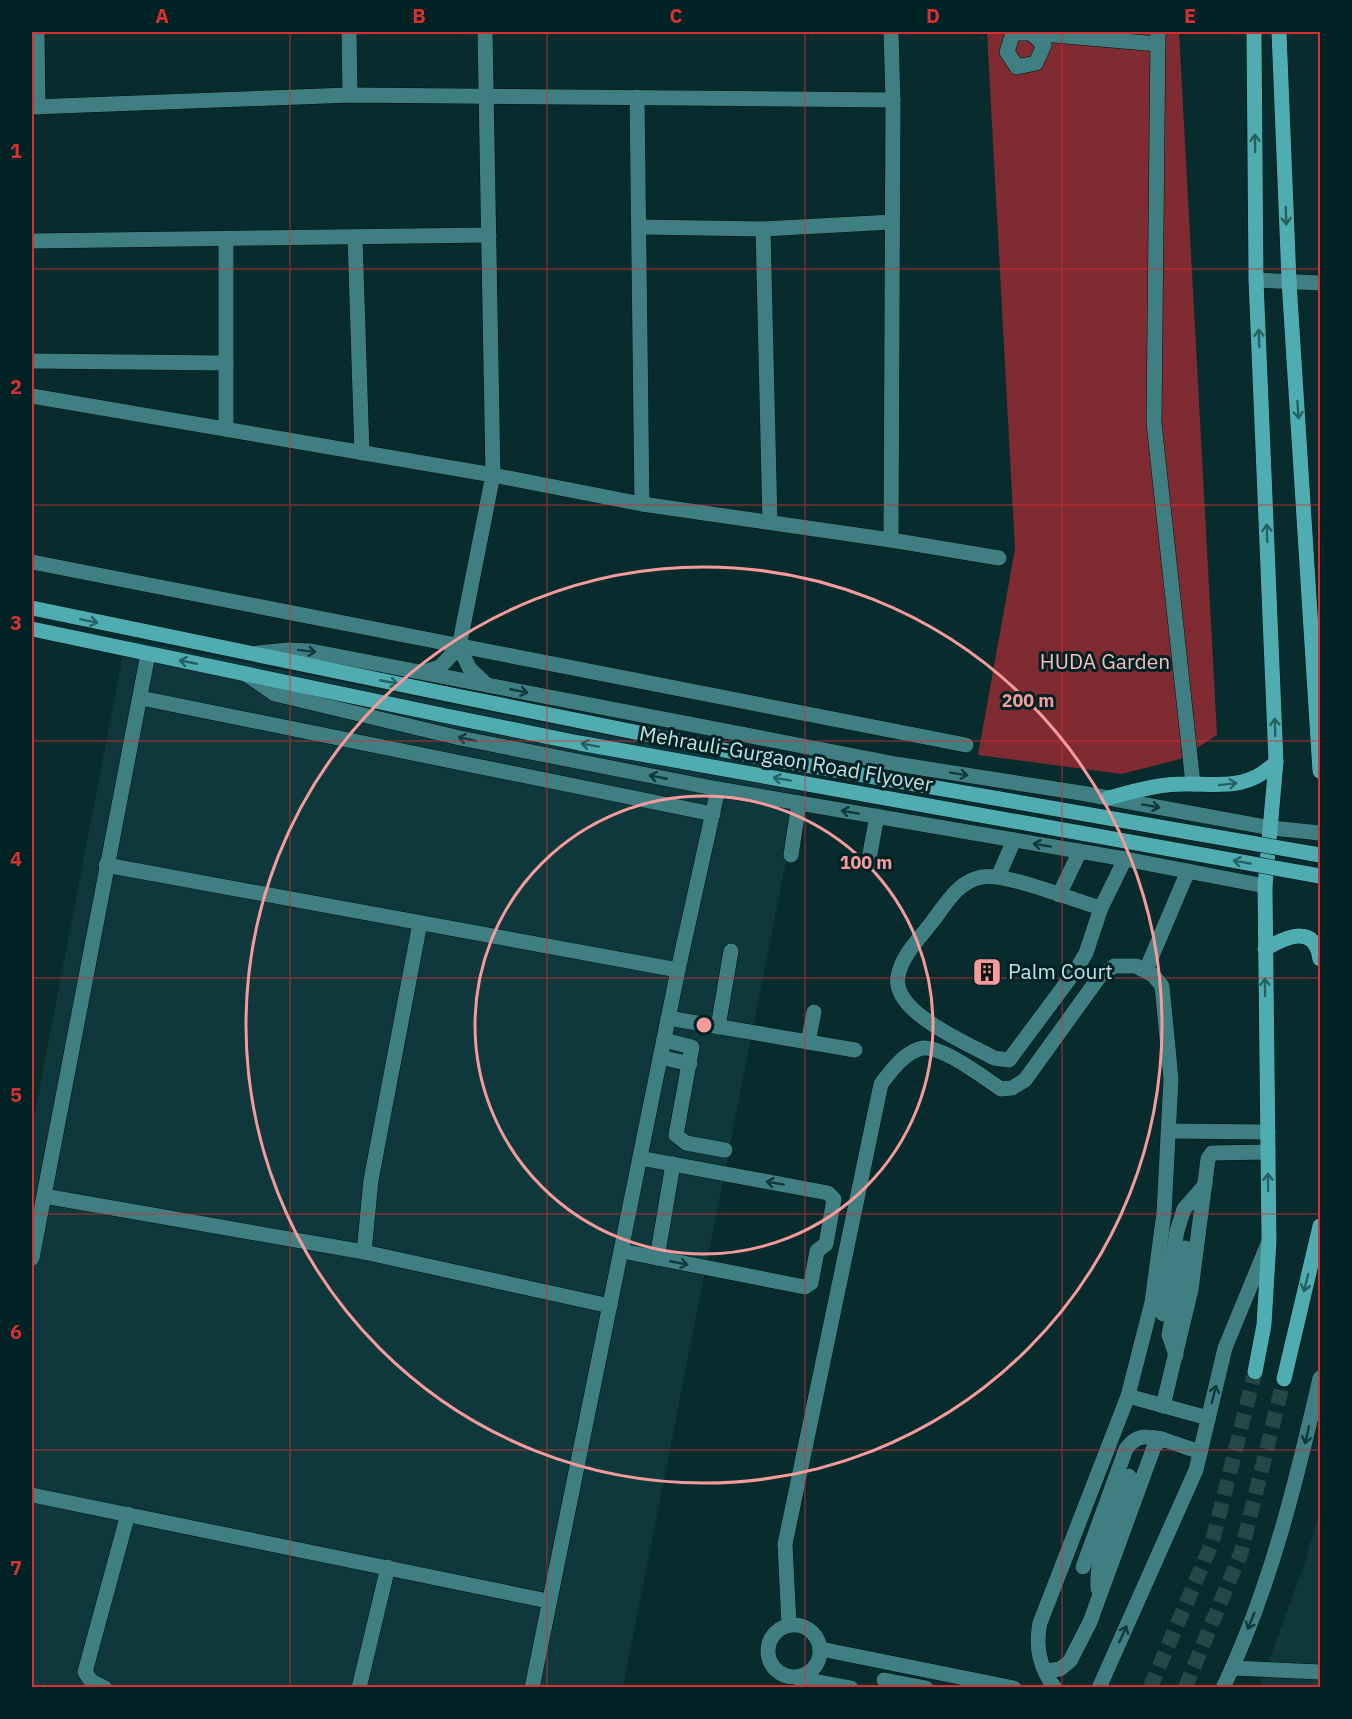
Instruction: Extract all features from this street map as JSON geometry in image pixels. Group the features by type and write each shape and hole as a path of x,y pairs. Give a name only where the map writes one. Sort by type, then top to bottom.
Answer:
{"main road":[{"path":"1254,32 1256,280 1276,762 1272,828 1265,886 1269,1240 1264,1325 1255,1372"},
{"path":"1279,32 1289,281 1320,771"},
{"name":"Mehrauli-Gurgaon Road Flyover","path":"32,608 748,755 1320,855"},
{"name":"Mehrauli-Gurgaon Road Flyover","path":"32,629 579,743 1320,876"},
{"path":"1108,798 1166,784 1221,785 1242,782 1262,776 1276,762"},
{"path":"1265,949 1290,936 1301,935 1317,946 1320,959"},
{"path":"1284,1379 1320,1226"}],"street":[{"path":"36,32 35,107 350,96 893,100"},
{"path":"349,32 350,96"},
{"path":"423,672 440,667 459,647 493,475 485,32"},
{"path":"891,32 893,100 891,540"},
{"path":"1031,32 1158,38 1154,423 1193,784"},
{"path":"637,97 641,227 642,504"},
{"path":"641,227 763,229 892,222"},
{"path":"763,229 770,522"},
{"path":"32,241 489,236"},
{"path":"355,237 362,453"},
{"path":"226,239 226,429"},
{"path":"1256,280 1320,282"},
{"path":"32,361 226,363"},
{"path":"32,396 493,475 642,504 999,558"},
{"path":"32,562 966,745"},
{"path":"459,647 470,669 486,685"},
{"path":"249,654 301,650 896,764 1108,798 1272,828 1320,833"},
{"path":"32,1258 148,654"},
{"path":"246,674 275,694 460,738 718,789 1080,851 1265,886"},
{"path":"141,698 713,814"},
{"path":"532,1688 668,1018 718,789"},
{"path":"791,855 799,803"},
{"path":"1169,867 1179,811"},
{"path":"868,864 877,816"},
{"path":"998,877 1014,840"},
{"path":"1059,895 1080,851"},
{"path":"1101,908 998,877 983,876 970,880 957,890 905,958 898,977 900,994 912,1011 1002,1061 1014,1056 1086,953 1101,908 1125,859"},
{"path":"106,866 678,970"},
{"path":"1146,970 1188,871"},
{"path":"364,1252 371,1180 420,923"},
{"path":"718,1027 731,951"},
{"path":"789,1625 785,1544 881,1084 895,1066 910,1054 923,1048 940,1051 1001,1089 1012,1088 1025,1080 1100,976 1114,966 1136,966 1146,970 1162,986 1171,1079 1164,1214 1152,1302 1128,1396 1040,1623 1036,1642 1052,1687"},
{"path":"808,1042 814,1012"},
{"path":"668,1018 855,1050"},
{"path":"664,1040 692,1047 676,1135 686,1143 725,1150"},
{"path":"660,1058 690,1064"},
{"path":"1169,1131 1268,1132"},
{"path":"1163,1406 1197,1255 1208,1159 1212,1153 1268,1152"},
{"path":"622,1251 808,1287 817,1251 826,1244 834,1199 828,1192 640,1158"},
{"path":"657,1258 674,1164"},
{"path":"1163,1314 1177,1231 1184,1209 1205,1185"},
{"path":"821,1228 828,1192"},
{"path":"44,1196 364,1252 610,1306"},
{"path":"1099,1688 1196,1470 1225,1348 1269,1240"},
{"path":"1176,1355 1169,1335 1185,1248"},
{"path":"1223,1688 1260,1599 1294,1490 1320,1378"},
{"path":"1128,1396 1208,1419"},
{"path":"1083,1567 1126,1449 1134,1439 1143,1436 1162,1439 1200,1452"},
{"path":"1046,1671 1060,1669 1070,1661 1099,1598 1154,1447 1162,1439"},
{"path":"1099,1598 1097,1575 1101,1557 1129,1476"},
{"path":"32,1496 548,1601"},
{"path":"105,1688 91,1681 85,1672 128,1514"},
{"path":"359,1688 387,1567"},
{"path":"796,1678 804,1676 817,1665 821,1649 814,1633 807,1628 789,1625 774,1634 768,1651 774,1668 780,1674 796,1678 851,1688"},
{"path":"821,1649 1014,1688"},
{"path":"1232,1668 1320,1672"},
{"path":"884,1680 926,1688"}],"shaded area":[{"path":"126,639 803,775 623,1687 32,1688 32,1127"},
{"path":"1320,1511 1320,1687 1259,1688 1304,1565"}],"green space":[{"name":"HUDA Garden","path":"987,32 1179,32 1217,735 1180,759 1122,774 978,755 1015,549"}],"tunnel":[{"path":"1150,1688 1212,1543 1255,1372"},
{"path":"1185,1688 1241,1553 1284,1379"}],"place":[{"name":"Palm Court","path":"987,972"}]}
